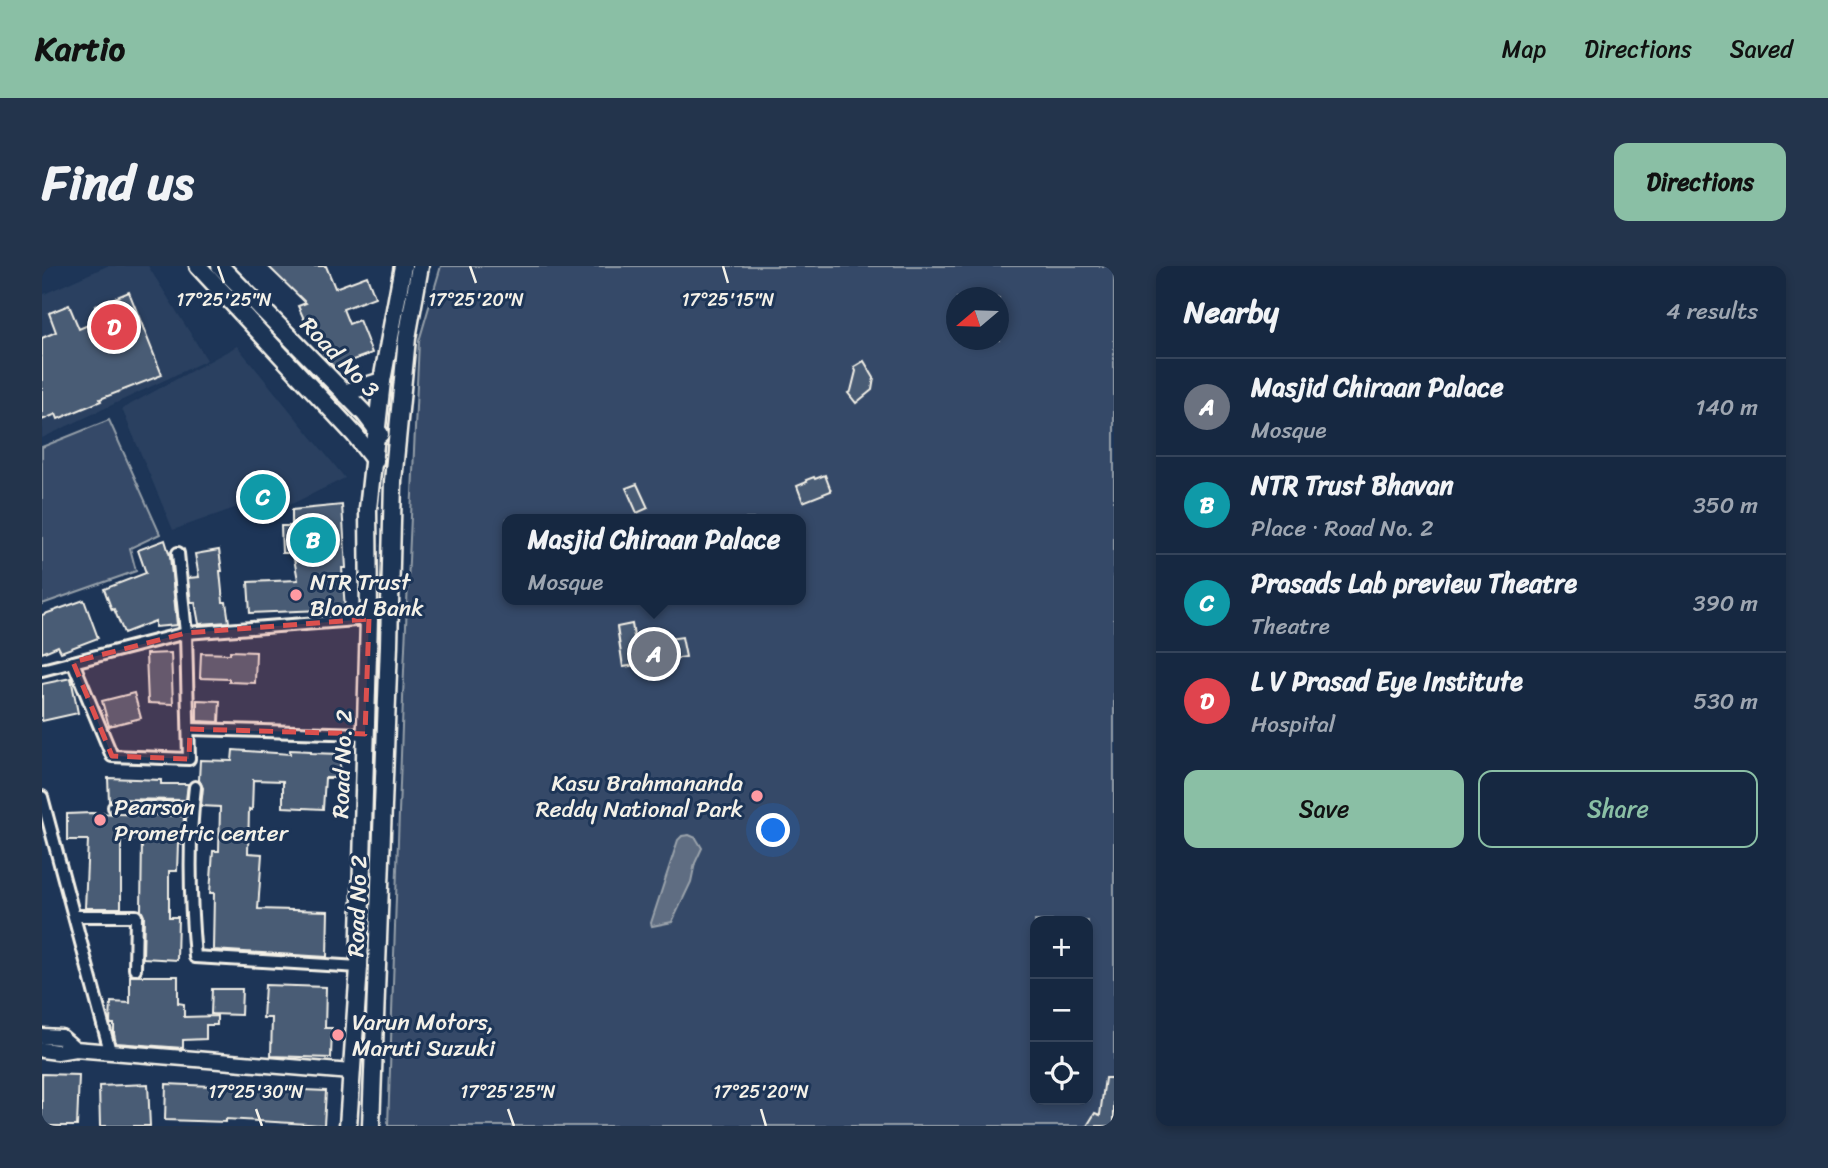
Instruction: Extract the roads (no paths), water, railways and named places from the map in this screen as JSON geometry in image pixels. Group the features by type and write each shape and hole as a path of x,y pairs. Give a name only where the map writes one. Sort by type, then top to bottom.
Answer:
{"main road":[{"path":"198,266 355,435 393,481"},
{"name":"Road No 3","path":"220,266 365,414 395,451"},
{"name":"Road No. 2","path":"348,1126 359,967 369,619 368,509 382,381 402,266"},
{"path":"393,481 407,338 420,266"},
{"path":"344,393 382,381"},
{"path":"355,435 362,461 368,509"},
{"name":"Road No 2","path":"372,1126 393,481"},
{"path":"42,1036 61,1037 75,1049"},
{"path":"42,1051 110,1051 351,1072"}],"street":[{"path":"73,662 112,756 189,759 186,633 178,553"},
{"path":"42,670 186,633 369,619"},
{"path":"190,729 365,734"},
{"path":"195,787 192,808 191,917 195,957 359,967"},
{"path":"42,797 110,1051"},
{"path":"114,807 192,808"},
{"path":"75,916 136,916 135,969"}],"place":[{"name":"L V Prasad Eye Institute","path":"114,327"},
{"name":"Prasads Lab preview Theatre","path":"263,497"},
{"name":"NTR Trust Bhavan","path":"313,540"},
{"name":"NTR Trust Blood Bank","path":"296,595"},
{"name":"Masjid Chiraan Palace","path":"654,654"},
{"name":"Kasu Brahmananda Reddy National Park","path":"757,796"},
{"name":"Pearson Prometric center","path":"100,820"},
{"name":"Varun Motors, Maruti Suzuki","path":"338,1035"}]}
